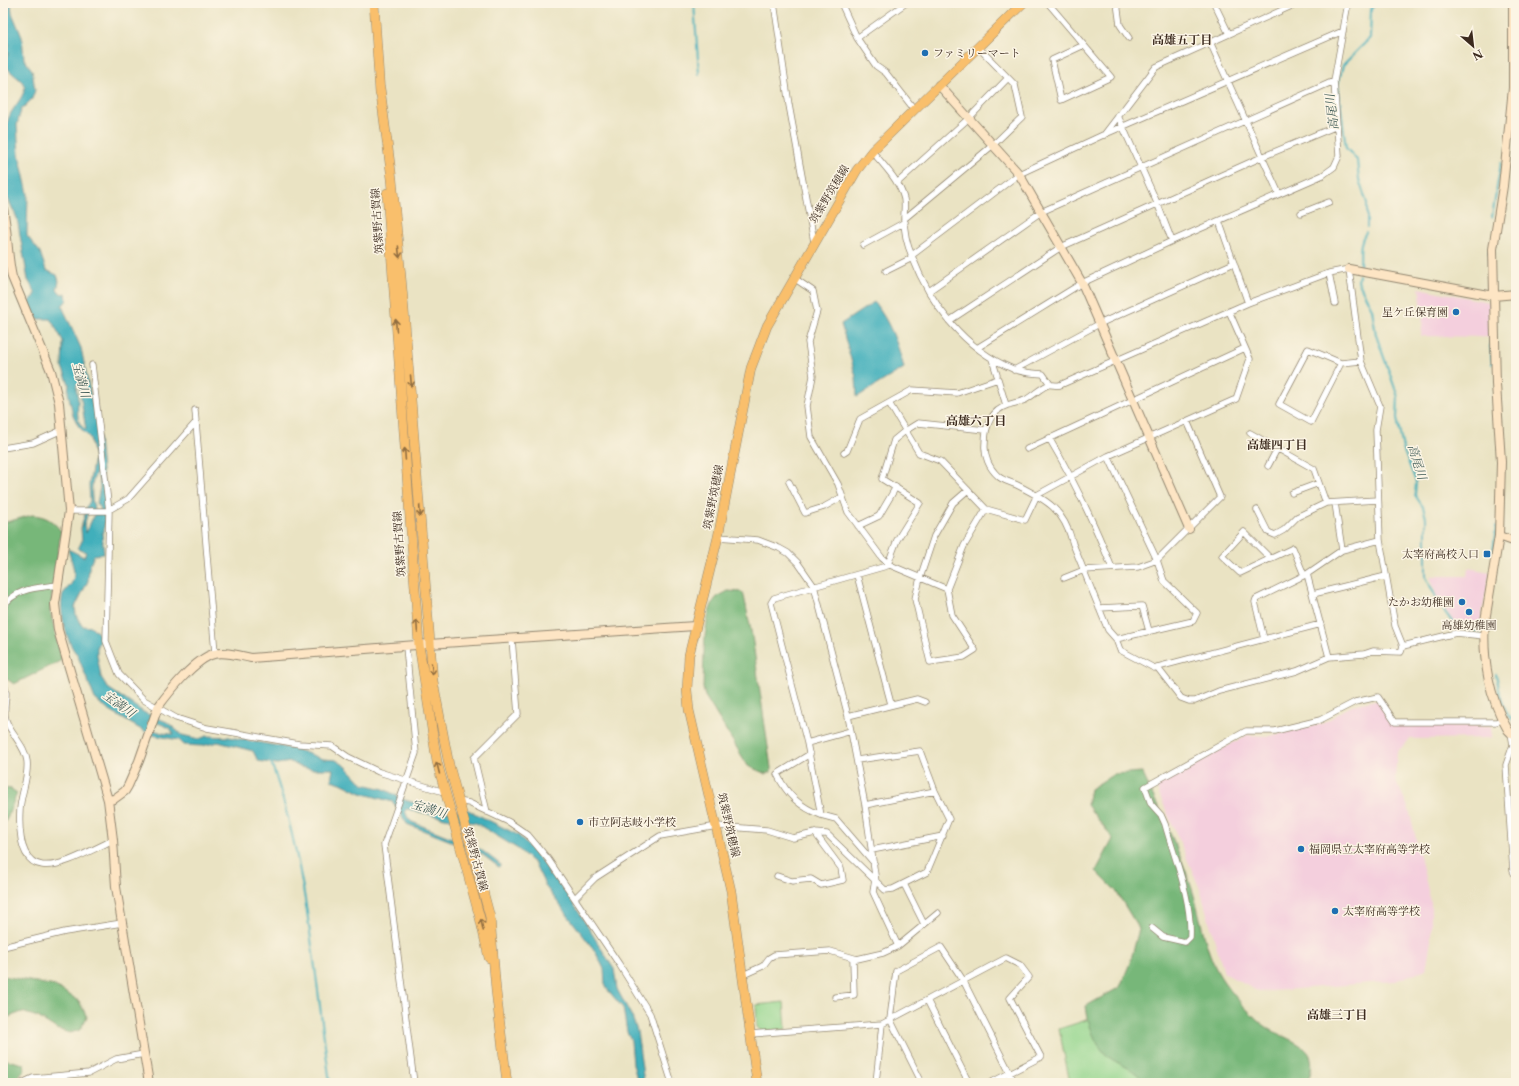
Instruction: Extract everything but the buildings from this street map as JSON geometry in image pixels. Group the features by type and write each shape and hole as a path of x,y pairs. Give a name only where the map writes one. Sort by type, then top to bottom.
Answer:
{"main road":[{"name":"筑紫野古賀線","path":"374,3 419,645 429,721 444,792 462,850 480,918 496,991"},
{"name":"筑紫野筑穂線","path":"757,1083 731,891 689,710 687,690 689,655 718,537 751,368 767,326 814,242 857,170 872,151 1021,4"},
{"name":"筑紫野古賀線","path":"380,88 392,179 406,325 433,681 449,765 490,917 496,991 507,1083"}],"street":[{"path":"774,3 789,105 814,242"},
{"path":"841,3 857,38 876,66 886,73 914,109"},
{"path":"857,38 906,3"},
{"path":"1048,3 1084,45 1111,77 1061,100 1052,60 1084,45"},
{"path":"1117,3 1120,25 1129,38"},
{"path":"1214,3 1229,34"},
{"path":"1104,135 1156,67 1298,3"},
{"path":"977,348 1082,283 1172,241 1323,175 1334,167 1339,156 1334,81 1348,3"},
{"path":"1513,3 1515,87 1503,186 1493,249 1496,384 1501,462 1499,536 1485,621 1484,636 1487,673 1493,696 1502,720 1514,734 1513,745 1506,765 1513,871 1516,878"},
{"path":"886,271 912,257 1019,174 1228,80 1343,31"},
{"path":"1210,42 1279,194"},
{"path":"863,245 904,221 993,145 1022,116 1016,85 978,48"},
{"path":"897,183 969,118 1008,78"},
{"path":"928,292 1041,212 1246,119 1334,81"},
{"path":"939,85 1019,174 1082,283 1148,438 1189,529"},
{"path":"1118,116 1158,205 1172,241"},
{"path":"949,321 1061,247 1158,205 1262,157 1337,126"},
{"path":"872,151 897,183 904,199 904,221 912,257 928,292 949,321 977,348 992,359 1014,370 1043,374 1050,384"},
{"path":"1301,213 1329,202"},
{"path":"3,209 7,230 9,262 12,277 51,371 59,403 70,511 55,604 58,630 108,800 113,840 116,887 149,1083"},
{"path":"1219,221 1248,303"},
{"path":"1014,370 1099,324 1234,263"},
{"path":"1157,667 1181,698 1188,701 1195,701 1219,691 1297,671 1329,657 1364,654 1372,651 1401,652 1403,646 1395,626 1380,540 1377,500 1376,430 1380,406 1360,361 1349,269"},
{"path":"1321,624 1154,668 1120,650 1116,639 1108,630 1073,544 1070,532 1062,517 1050,502 999,477 991,468 985,451 985,430 992,416 1006,405 1025,400 1050,384 1060,385 1248,303 1329,274 1349,269 1494,296 1516,294"},
{"path":"1329,274 1335,302"},
{"path":"794,278 813,291 817,311 808,342 813,376 807,406 811,437 838,484 848,512 889,564 947,589"},
{"path":"889,403 919,453 940,461 986,509 1025,520 1037,495 1071,475 1108,456 1236,400 1250,359 1229,311"},
{"path":"1027,449 1245,348"},
{"path":"1341,363 1311,422 1279,404 1308,349 1341,363 1360,361"},
{"path":"992,359 997,375"},
{"path":"92,365 108,511 106,641 119,674 144,700 176,718 207,728 299,744 332,746 348,757 379,772 405,782 444,792"},
{"path":"844,454 847,452 860,419 912,390 957,394 998,379 1006,405"},
{"path":"195,410 215,653"},
{"path":"1064,578 1084,570 1138,567 1158,560 1220,497 1187,421"},
{"path":"70,511 108,511 128,499 196,422"},
{"path":"889,564 897,540 920,503 882,479 894,440 905,430 918,423 985,430"},
{"path":"3,448 33,443 62,430"},
{"path":"1250,433 1314,469 1326,503"},
{"path":"1049,438 1071,475 1094,523 1112,568"},
{"path":"1268,466 1277,449"},
{"path":"1108,456 1158,560 1164,581 1197,613 1192,621 1116,639"},
{"path":"789,482 805,513 824,507 842,497"},
{"path":"1292,493 1319,483"},
{"path":"858,526 879,516 896,487"},
{"path":"968,490 954,503 934,536 920,578 915,599 930,662 964,657 975,650 952,615 947,589 964,546 986,509"},
{"path":"1257,510 1268,532 1275,535 1284,530 1297,517 1326,503 1377,500"},
{"path":"1335,503 1342,550"},
{"path":"1271,559 1244,532 1222,556 1240,573 1271,559 1292,548 1306,574 1313,594 1329,657"},
{"path":"1499,536 1516,542"},
{"path":"718,537 758,540 779,548 788,553 798,563 814,586 848,716 857,760 874,863 876,881 873,892 898,946"},
{"path":"1264,639 1255,602 1256,599 1306,574 1342,550 1380,540"},
{"path":"821,815 810,754 771,603 774,598 857,575 889,564"},
{"path":"857,575 891,704"},
{"path":"1313,594 1386,576"},
{"path":"3,607 9,598 22,591 58,584"},
{"path":"1099,608 1142,606 1149,631"},
{"path":"108,800 114,799 125,791 158,709 194,667 206,657 215,653 251,658 695,626"},
{"path":"1403,646 1456,633 1484,636"},
{"path":"487,812 474,758 518,714 512,639"},
{"path":"406,647 416,753 384,845 414,1083"},
{"path":"3,678 5,723 23,749 27,760 27,771 20,808 20,828 24,849 30,860 39,866 66,863 113,840"},
{"path":"1152,928 1163,937 1175,941 1185,942 1190,937 1191,924 1187,899 1165,824 1161,815 1150,804 1145,787 1246,731 1275,731 1320,720 1355,702 1378,697 1395,722 1496,722 1502,720"},
{"path":"848,716 891,704 916,699 925,702"},
{"path":"807,743 851,731"},
{"path":"575,898 595,878 660,836 717,826 767,830 793,838 814,833 827,834 885,890 889,890 904,884 926,872 949,820 935,791 920,751 857,760"},
{"path":"810,754 777,774 784,788 794,800 806,809 836,819 874,863"},
{"path":"865,805 935,791"},
{"path":"459,804 469,803 510,822 528,835 548,859 650,1014 672,1083"},
{"path":"777,876 792,882 811,879 821,885 843,880 841,868 814,833"},
{"path":"872,850 943,836"},
{"path":"904,884 924,924"},
{"path":"743,975 764,966 774,955 830,951 853,959 883,953 898,946 938,913"},
{"path":"3,947 65,932 122,923"},
{"path":"922,1083 890,1019 896,971 941,947 963,980 1015,1083"},
{"path":"751,1034 882,1024 1006,958 1020,965 1028,977 1010,998 1041,1057 990,1083"},
{"path":"835,997 854,995 853,959"},
{"path":"927,1000 970,1083"},
{"path":"876,1083 882,1024"},
{"path":"22,1083 33,1078 89,1073 116,1059 144,1054"}],"shaded area":[{"name":"星ケ丘保育園","path":"1419,288 1489,302 1490,337 1421,336 1423,316"},
{"name":"たかお幼稚園","path":"1468,568 1490,572 1479,630 1456,625 1437,597 1430,576 1467,576"},
{"name":"福岡県立太宰府高等学校","path":"1376,700 1394,726 1491,726 1492,738 1410,739 1397,752 1395,779 1409,809 1431,903 1431,941 1426,969 1395,981 1259,992 1224,973 1200,889 1156,787 1247,735 1269,736 1322,724 1352,705"}],"green space":[{"path":"32,515 41,516 48,519 61,531 50,611 62,660 14,684 3,676 3,523"},
{"path":"728,591 742,592 744,596 752,636 771,768 771,772 766,774 748,766 705,696 703,688 706,627 709,615 712,604 717,597"},
{"path":"1142,772 1186,871 1195,898 1204,936 1217,971 1233,994 1256,1019 1272,1031 1299,1045 1307,1051 1312,1062 1307,1083 1145,1083 1133,1071 1110,1058 1100,1048 1096,1041 1088,1020 1086,1006 1120,987 1130,963 1139,929 1116,891 1096,871 1113,839 1087,805 1090,789 1114,774"},
{"path":"3,788 11,789 17,793 5,823 3,824"},
{"path":"3,976 55,986 79,1001 87,1017 80,1030 70,1033 57,1029 38,1017 22,1012 3,1019"},
{"path":"1153,998 1248,1083 1070,1083 1059,1029"},
{"path":"784,1002 786,1029 761,1031 757,1027 756,1005"},
{"path":"3,1059 23,1064 25,1069 12,1083 3,1083"}],"water":[{"name":"宝満川","path":"11,4 12,13 22,37 24,59 32,70 35,90 32,99 21,110 17,125 19,154 28,194 27,236 40,252 46,270 57,275 59,281 57,290 62,294 66,293 67,300 62,306 81,348 93,408 96,408 105,502 104,532 102,533 104,554 94,555 89,568 88,581 75,607 76,615 82,626 92,627 99,634 100,642 97,645 97,655 101,677 108,688 145,713 167,722 182,735 199,739 207,736 229,737 295,749 323,759 336,760 347,767 363,784 384,789 405,800 444,812 468,810 518,835 544,864 568,895 614,969 617,989 632,1017 637,1031 644,1083 638,1083 633,1064 631,1041 627,1032 623,1008 607,989 605,984 604,969 595,951 546,887 535,864 518,849 476,823 445,818 407,809 405,811 408,818 412,822 480,849 501,865 499,867 479,852 407,824 393,802 361,793 341,783 331,780 333,769 312,769 300,767 291,762 277,764 258,761 253,751 218,742 202,746 184,745 179,740 152,735 142,730 108,710 95,699 77,654 73,649 67,635 64,626 62,608 63,595 71,584 74,574 68,549 84,557 86,552 78,549 82,541 81,528 87,506 90,501 89,485 94,458 90,438 79,427 73,415 68,392 69,384 62,367 63,341 50,319 35,319 28,306 29,301 35,296 35,292 28,280 17,218 7,197 4,172 7,146 3,132 5,133 8,131 8,119 24,92 25,86 10,71 6,64 10,51 3,63 3,55 10,44 6,45 3,42 3,6","holes":["77,384 79,386 86,430 82,427 79,420","97,472 100,487 97,503 101,509 97,515 92,499 94,477","90,507 94,515 86,533 84,525","147,721 162,724 169,728 174,734 158,732 149,725"]},
{"path":"874,302 885,317 893,334 904,368 857,397 856,377 841,324"}],"waterway":[{"path":"694,3 699,74"},
{"name":"高尾川","path":"1367,227 1367,203 1359,180 1357,160 1346,148 1338,85 1343,65 1370,38 1371,9 1376,3"},
{"path":"1509,3 1509,13"},
{"path":"1492,217 1501,163"},
{"name":"高尾川","path":"1360,266 1360,248 1363,236 1366,232"},
{"path":"1489,251 1490,286"},
{"name":"高尾川","path":"1359,275 1358,281 1372,309 1376,335 1398,397 1397,418 1403,449 1416,482 1415,495 1423,507 1426,518 1426,577 1439,604 1456,627 1480,632"},
{"path":"1490,342 1492,364"},
{"path":"1493,551 1496,526"},
{"path":"1496,674 1501,698 1507,713 1516,723"},
{"path":"271,762 283,800 302,880 330,1083"},
{"path":"1515,835 1516,847"}],"place":[{"name":"ファミリーマート","path":"925,53"},
{"name":"星ケ丘保育園","path":"1456,312"},
{"name":"太宰府高校入口","path":"1487,554"},
{"name":"たかお幼稚園","path":"1462,602"},
{"name":"高雄幼稚園","path":"1469,612"},
{"name":"市立阿志岐小学校","path":"580,822"},
{"name":"福岡県立太宰府高等学校","path":"1301,849"},
{"name":"太宰府高等学校","path":"1335,911"}],"district":[{"name":"高雄五丁目","path":"1182,40"},
{"name":"高雄六丁目","path":"976,421"},
{"name":"高雄四丁目","path":"1277,445"},
{"name":"高雄三丁目","path":"1337,1015"}]}
